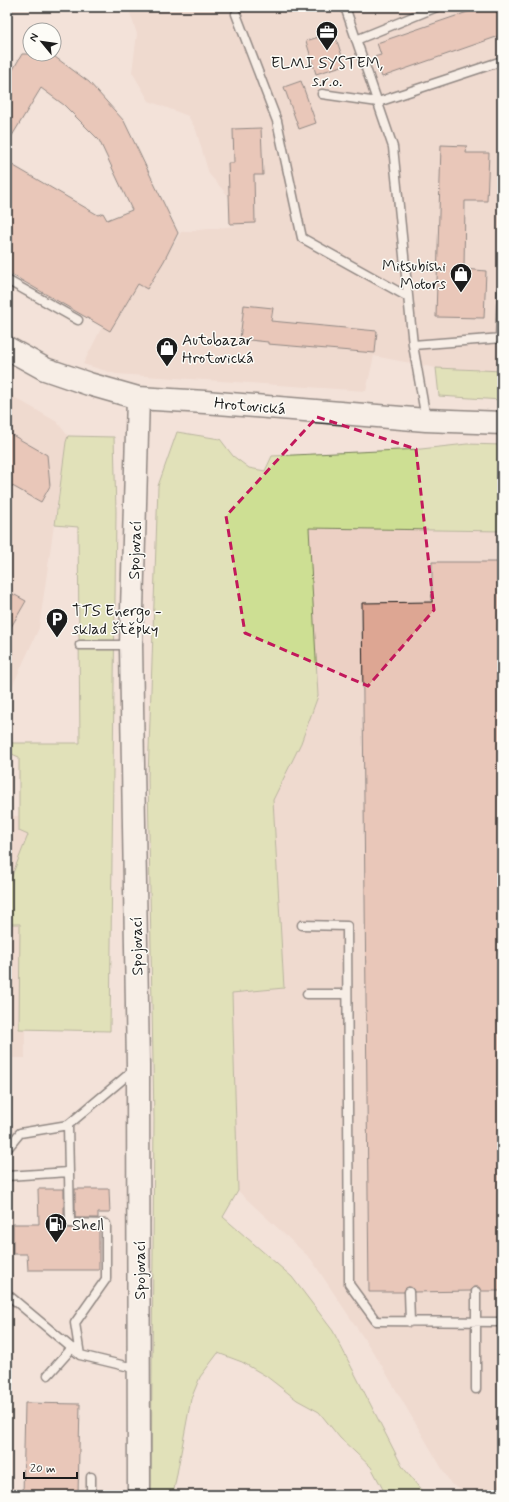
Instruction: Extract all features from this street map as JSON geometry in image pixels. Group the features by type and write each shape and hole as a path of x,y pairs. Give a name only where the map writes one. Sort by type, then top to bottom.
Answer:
{"main road":[{"name":"Hrotovická","path":"7,348 45,369 138,398 426,420 502,423"},
{"name":"Spojovací","path":"138,398 132,645 138,1066 139,1495"}],"lane":[{"path":"345,7 393,147 413,345 426,420"},
{"path":"356,40 438,7"},
{"path":"236,14 277,121 302,238 408,297"},
{"path":"322,94 378,102 502,61"},
{"path":"7,280 78,320"},
{"path":"413,345 501,338 502,288"},
{"path":"80,645 132,645"},
{"path":"302,925 347,926 349,1284 376,1321 502,1322"},
{"path":"308,994 347,994"},
{"path":"7,1149 20,1133 68,1125 138,1066"},
{"path":"68,1125 70,1224 106,1224 106,1279 75,1323 80,1355"},
{"path":"7,1176 69,1172"},
{"path":"409,1292 410,1322"},
{"path":"476,1292 476,1389"},
{"path":"7,1294 80,1355 139,1370"},
{"path":"48,1375 72,1348"},
{"path":"91,1477 91,1495"}],"highlighted area":[{"path":"317,417 416,449 434,610 368,686 245,633 226,516"}],"shaded area":[{"path":"128,7 502,7 502,371 436,368 374,356 366,391 116,374 83,364 102,327 110,331 138,284 147,289 181,232 236,226 231,223 230,198 209,174 196,130 188,116 149,101 132,72 137,34"},
{"path":"7,393 57,422 68,436 39,628 7,698"},
{"path":"308,528 502,531 502,1495 470,1495 451,1484 379,1361 311,1259 238,1191 232,993 284,988 273,800 301,743 318,696"},
{"path":"7,816 30,816 24,914 25,1058 7,1058"}],"green space":[{"path":"436,368 502,371 502,400 439,396"},
{"path":"177,432 220,439 233,456 249,468 265,471 272,456 421,449 467,444 502,445 502,531 309,528 318,696 301,743 273,800 284,988 232,993 238,1191 223,1217 292,1277 333,1331 402,1466 425,1495 386,1495 371,1467 340,1438 319,1412 297,1400 266,1376 242,1362 218,1353 200,1377 191,1399 173,1495 151,1495 154,1120 148,778 158,486"},
{"path":"68,436 114,437 116,512 110,1031 19,1029 20,924 7,924 7,888 28,835 19,831 19,757 7,752 7,743 80,743 78,527 55,525"}],"building":[{"path":"482,7 502,7 502,35 382,77 374,57 381,55 377,43"},
{"path":"334,32 345,65 316,74 306,41"},
{"path":"22,54 22,62 62,62 89,82 124,121 178,233 164,261 147,289 138,284 110,331 7,272 7,162 98,215 103,213 107,220 132,210 99,140 64,105 41,88 7,144 7,80"},
{"path":"301,81 316,123 299,129 284,87"},
{"path":"261,128 263,175 254,175 255,223 230,224 228,163 234,163 233,129"},
{"path":"441,145 467,146 466,153 489,153 487,201 465,201 464,269 486,271 484,318 436,317"},
{"path":"244,305 273,308 271,321 377,331 375,353 268,344 268,342 240,339"},
{"path":"7,432 47,455 50,486 41,502 7,483"},
{"path":"432,562 502,562 502,1291 481,1291 479,1287 473,1287 471,1291 414,1292 413,1289 409,1287 406,1288 404,1292 369,1292 362,603 432,602"},
{"path":"13,594 26,601 7,634 7,604"},
{"name":"Shell","path":"38,1189 64,1189 64,1223 67,1228 99,1229 99,1270 28,1270 27,1254 13,1254 13,1224 39,1224"},
{"path":"75,1189 109,1189 110,1213 98,1213 98,1218 75,1218"},
{"path":"25,1403 80,1404 78,1495 23,1495"}],"place":[{"name":"ELMI SYSTEM, s.r.o.","path":"327,52"},
{"name":"Mitsubishi Motors","path":"461,294"},
{"name":"Autobazar Hrotovická","path":"167,368"},
{"name":"TTS Energo - sklad štěpky","path":"57,638"},
{"name":"Shell","path":"56,1244"}]}
